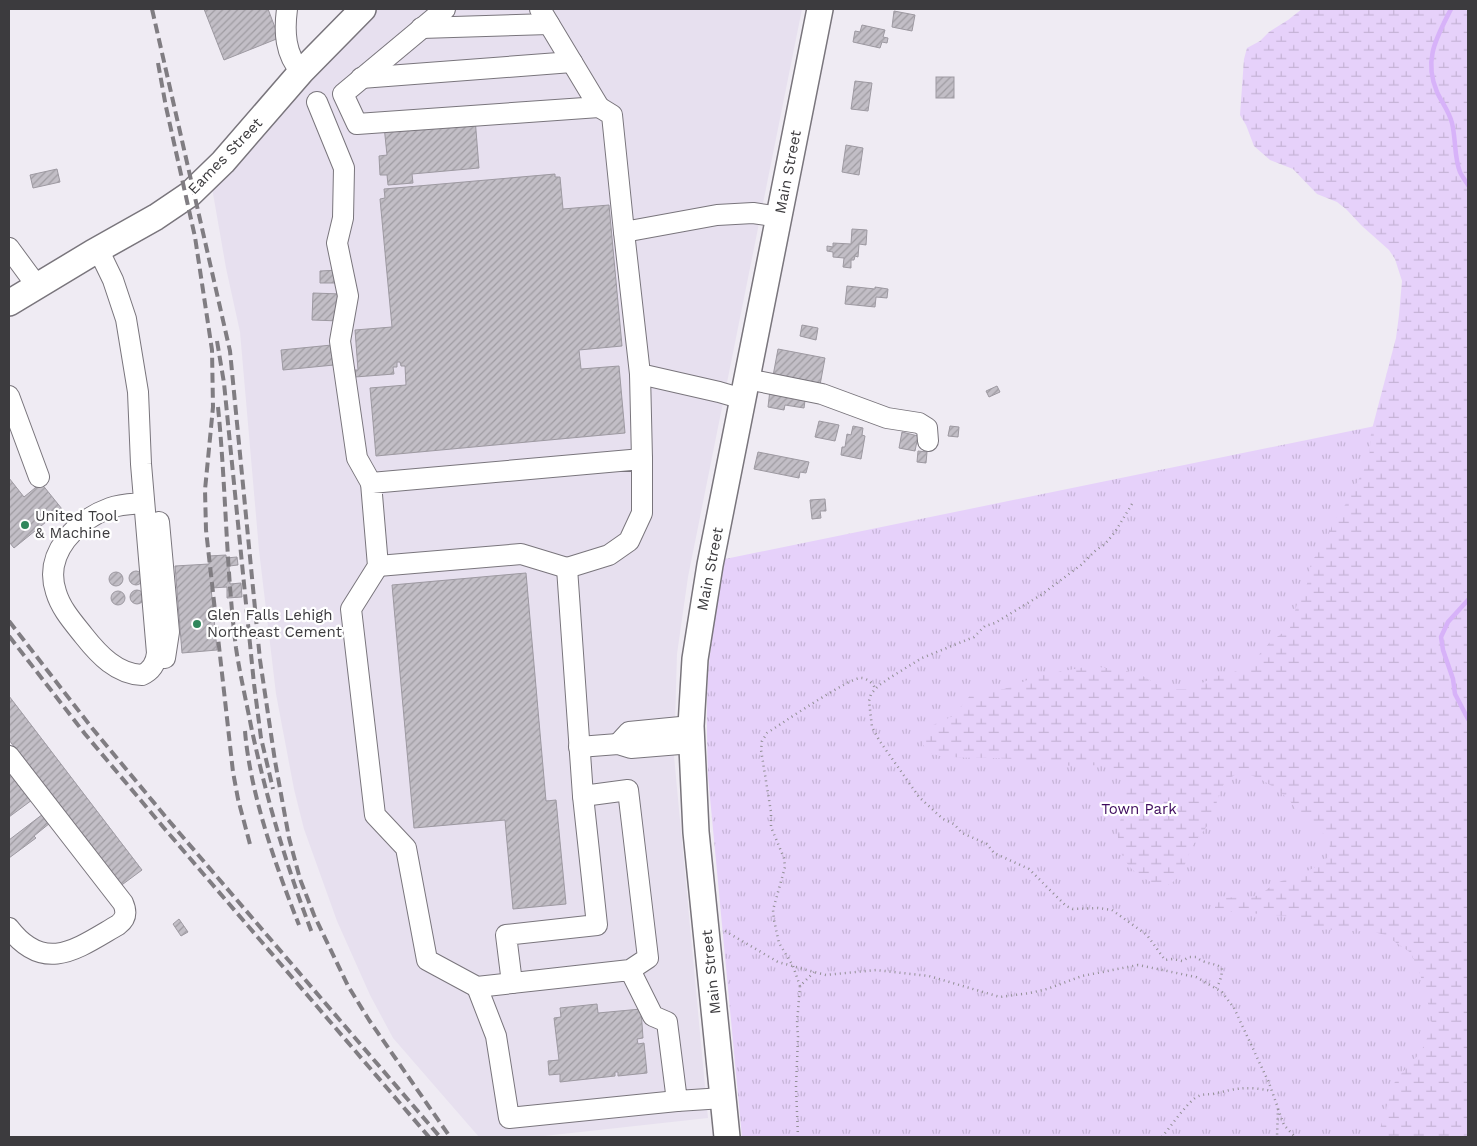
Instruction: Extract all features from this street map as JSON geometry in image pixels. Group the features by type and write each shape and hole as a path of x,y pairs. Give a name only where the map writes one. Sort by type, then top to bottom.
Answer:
{"main road":[{"name":"Eames Street","path":"9,303 98,249 163,213 195,190 223,162 296,78 363,9"},
{"name":"Main Street","path":"727,1137 696,832 692,735 695,659 698,629 820,9"}],"lane":[{"path":"287,9 286,39 296,78 317,102 344,168 343,218 337,243 348,296 340,341 357,458 371,483 378,566 351,609 375,815 406,848 428,960 477,987 630,970 648,958 628,790 583,796"},
{"path":"445,9 343,94 358,124 599,107"},
{"path":"378,566 521,554 567,568 610,555 629,541 642,513 640,374 612,115 599,107 545,16 421,28"},
{"path":"361,78 572,62"},
{"path":"317,102 346,100"},
{"path":"624,232 717,216 753,213 780,217"},
{"path":"9,248 36,286"},
{"path":"98,249 113,280 126,320 138,392 149,441 162,552 169,632 167,648 163,663 154,671 142,675 120,669 97,651 62,607 56,592 53,576 56,557 60,548 85,521 112,507 144,502"},
{"path":"640,374 684,383 822,394 887,418 920,423 928,428 928,441"},
{"path":"138,392 141,464 157,656 152,668 142,675"},
{"path":"9,396 39,477"},
{"path":"371,483 642,459"},
{"path":"512,983 506,935 597,925 583,796 567,568"},
{"path":"579,747 618,744 629,732 692,735"},
{"path":"9,756 123,903 126,914 118,925 80,947 60,954 39,952 29,948 9,928"},
{"path":"630,970 653,1016 667,1022 677,1101"},
{"path":"477,987 496,1036 509,1118 723,1098"}],"path":[{"path":"1132,504 1115,532 1105,544 1096,550 1081,566 1041,595 995,623 985,626 974,637 922,658 891,677 876,689 871,694 869,701 872,727 919,797 943,819 954,824 962,832 987,844 994,852 1029,869 1066,906 1112,910 1147,935 1165,960 1182,961 1189,957 1196,957 1203,962 1219,966 1222,968 1221,981 1216,988"},
{"path":"798,1137 796,1087 797,1023 800,986 793,966 779,943 774,920 774,910 785,867 784,858 771,827 771,812 761,750 762,741 767,733 855,678 865,678 876,689"},
{"path":"706,919 778,962 814,972 826,975 876,970 929,976 1000,997 1030,993 1082,976 1138,965 1196,977 1222,992 1234,1008 1272,1091 1284,1125 1295,1137"},
{"path":"800,986 814,972"},
{"path":"1162,1137 1189,1104 1205,1093 1213,1094 1244,1087 1272,1091"},
{"path":"1277,1137 1278,1108"}],"shaded area":[{"path":"376,9 802,9 688,577 677,654 674,756 708,1118 535,1137 479,1137 393,1038 370,995 337,921 304,829 294,789 276,694 259,550 240,332 226,268 211,182 357,26"}],"green space":[{"path":"1302,9 1468,9 1468,1137 1380,1137 1380,1129 1393,1085 1421,1052 1430,1031 1432,1018 1420,974 1411,953 1385,935 1374,932 1317,929 1296,917 1215,910 1215,900 1256,896 1275,884 1314,868 1327,858 1330,847 1327,838 1306,822 1290,801 1280,792 1251,775 1238,774 1226,781 1210,821 1191,848 1184,868 1177,879 1164,887 1154,884 1137,874 1130,868 1121,852 1118,842 1118,831 1125,802 1126,786 1124,779 1115,769 1097,765 1072,766 1016,759 940,756 928,752 922,743 925,732 933,725 953,716 974,691 1004,689 1036,676 1091,666 1122,670 1141,675 1160,686 1170,689 1189,689 1217,676 1249,666 1271,641 1290,628 1297,604 1307,584 1311,563 1369,460 1371,433 1396,338 1402,281 1395,259 1389,250 1337,202 1317,194 1293,169 1270,160 1254,146 1240,115 1244,59 1247,48 1260,41 1269,32"},
{"name":"Town Park","path":"1468,407 1468,1137 742,1137 708,776 708,676 725,559"}],"building":[{"path":"204,9 268,9 279,38 224,60"},
{"path":"894,11 915,15 912,31 892,27"},
{"path":"862,25 885,30 883,37 888,38 887,43 882,42 880,48 853,42 855,31 860,32"},
{"path":"936,77 954,77 954,98 936,98"},
{"path":"855,81 872,83 868,111 851,109"},
{"path":"475,118 479,168 412,174 413,183 388,185 387,175 380,175 379,156 387,155 384,126"},
{"path":"846,145 863,148 859,175 842,172"},
{"path":"57,169 60,182 33,188 30,175"},
{"path":"555,174 555,177 560,177 563,209 609,205 622,346 579,350 581,369 619,366 625,433 376,456 370,388 406,385 405,366 401,366 400,362 397,362 397,367 393,367 394,374 355,377 355,370 358,370 355,330 392,327 380,199 385,198 384,189"},
{"path":"852,229 867,230 866,245 859,244 858,257 855,256 854,260 851,260 851,268 843,267 844,258 833,257 833,252 827,251 827,246 833,247 833,243 851,244"},
{"path":"340,270 340,283 320,283 320,271"},
{"path":"847,286 888,289 887,298 876,297 875,307 845,304"},
{"path":"313,293 341,294 340,321 312,320"},
{"path":"802,325 818,328 816,340 800,336"},
{"path":"332,345 334,365 283,370 281,350"},
{"path":"778,349 825,358 820,385 773,376"},
{"path":"997,386 1000,392 989,397 986,391"},
{"path":"770,390 806,393 804,408 785,405 784,410 768,407"},
{"path":"819,421 839,425 835,441 815,437"},
{"path":"853,426 863,428 862,435 865,436 861,459 841,455 842,447 845,447 847,434 851,435"},
{"path":"950,426 959,427 958,437 948,436"},
{"path":"902,432 918,436 915,451 899,448"},
{"path":"918,451 927,452 926,463 917,462"},
{"path":"758,452 809,462 806,473 800,472 799,478 754,469"},
{"name":"United Tool & Machine","path":"9,478 24,497 41,483 62,509 14,548 9,542"},
{"path":"825,499 826,511 820,511 821,518 812,519 810,500"},
{"name":"Glen Falls Lehigh Northeast Cement","path":"226,555 226,558 237,557 238,565 229,566 230,584 241,583 242,597 227,598 227,587 211,588 217,650 182,653 175,566 209,564 209,556"},
{"path":"133,571 139,571 143,578 139,585 133,585 129,581 129,575"},
{"path":"113,572 119,572 123,579 119,586 113,586 109,582 109,576"},
{"path":"526,573 546,801 556,800 566,904 513,909 505,820 414,828 392,585"},
{"path":"134,590 140,590 144,597 140,604 134,604 130,600 130,594"},
{"path":"115,591 121,591 125,598 121,605 115,605 111,601 111,595"},
{"path":"9,696 142,870 119,887 9,740"},
{"path":"9,769 32,800 9,817"},
{"path":"43,814 50,823 34,836 36,838 9,858 9,840"},
{"path":"179,919 188,932 181,936 173,924"},
{"path":"597,1004 598,1013 641,1009 643,1038 637,1039 638,1044 644,1043 647,1073 618,1076 618,1072 615,1072 615,1076 560,1082 560,1074 549,1075 548,1061 559,1060 554,1018 561,1017 560,1008"}],"waterway":[{"path":"1451,9 1437,39 1431,69 1437,92 1452,123 1458,166 1468,185"},
{"path":"1468,600 1448,622 1441,637 1443,650 1453,679 1455,694 1468,719"}],"railway":[{"path":"152,9 230,351 260,660 289,838 300,879 314,915 348,986 369,1020 450,1137"},
{"path":"158,63 195,237 212,350 213,407 205,490 206,530 233,772 251,848"},
{"path":"217,341 224,383 254,684 261,738 273,789"},
{"path":"218,407 230,588 239,668 270,805 285,856 312,933"},
{"path":"9,621 92,728 170,822 440,1137"},
{"path":"9,636 85,734 429,1137"},
{"path":"245,731 252,779 265,830 299,925"}],"place":[{"name":"United Tool & Machine","path":"25,525"},
{"name":"Glen Falls Lehigh Northeast Cement","path":"197,624"}]}
